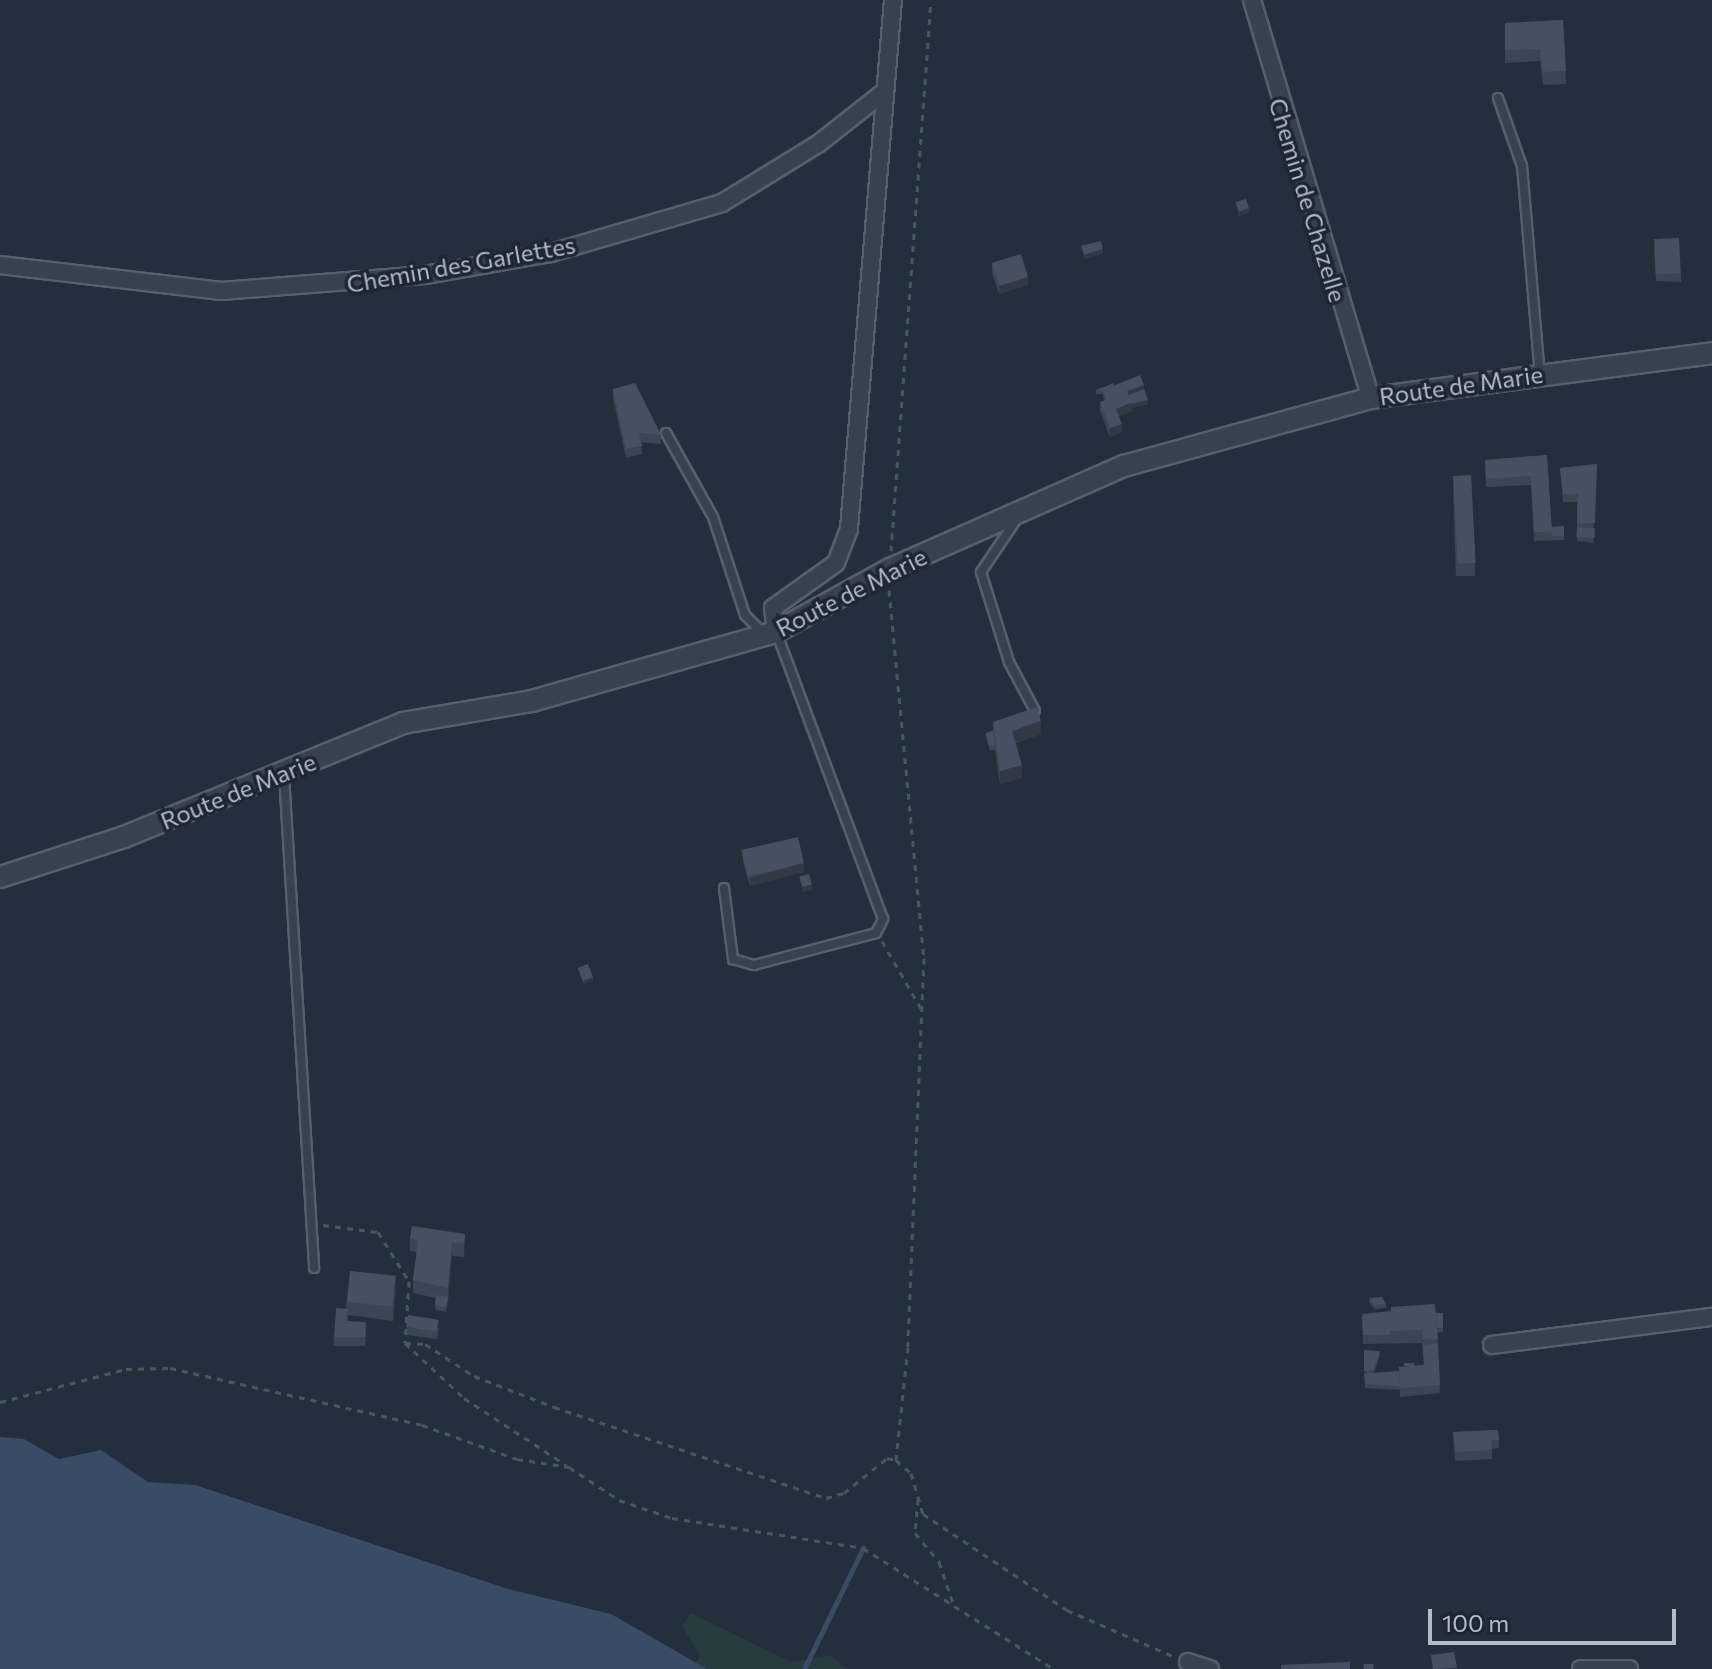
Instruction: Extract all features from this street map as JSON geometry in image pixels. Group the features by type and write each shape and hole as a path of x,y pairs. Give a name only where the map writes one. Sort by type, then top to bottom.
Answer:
{"street":[{"path":"770,634 773,608 836,563 849,529 893,0"},
{"name":"Chemin de Chazelle","path":"1252,0 1371,398"},
{"name":"Chemin des Garlettes","path":"0,265 221,291 425,275 551,253 722,203 818,144 884,92"},
{"name":"Route de Marie","path":"0,877 284,775 403,723 532,701 770,634 890,569 1124,466 1371,398 1712,353"},
{"path":"1492,1345 1712,1317"},
{"path":"1188,1662 1210,1669"},
{"path":"1581,1669 1629,1669"}],"lane":[{"path":"1498,98 1522,166 1540,374"},
{"path":"666,433 713,517 745,615 770,634 880,901 876,933 754,965 733,959 724,936 724,888"},
{"path":"1020,512 981,572 1009,662 1035,711"},
{"path":"284,775 314,1268"}],"path":[{"path":"896,1460 922,1010 890,569 931,0"},
{"path":"876,933 922,1010"},
{"path":"311,1222 378,1232 389,1244 409,1281 405,1343"},
{"path":"405,1343 425,1344 474,1376 554,1407 826,1498 844,1493 881,1461 896,1460 911,1473 923,1514 1067,1610 1188,1662"},
{"path":"405,1343 464,1398 619,1500 672,1518 833,1539 895,1567 1054,1669"},
{"path":"0,1402 126,1369 170,1368 569,1467"},
{"path":"918,1499 915,1533 939,1562 953,1604"}],"green space":[{"path":"691,1613 791,1662 831,1655 847,1669 707,1669 696,1663 700,1655 682,1626"}],"water":[{"path":"0,1437 24,1439 59,1459 101,1450 148,1482 195,1485 508,1589 611,1614 707,1669 0,1669"}],"building":[{"path":"1563,20 1566,71 1543,72 1540,49 1505,50 1505,23"},
{"path":"1246,199 1249,209 1238,212 1235,202"},
{"path":"1679,238 1681,273 1656,274 1654,239"},
{"path":"1101,241 1103,249 1084,255 1081,246"},
{"path":"1021,254 1028,277 999,286 992,263"},
{"path":"1140,375 1144,385 1127,391 1132,402 1116,409 1122,424 1110,428 1100,402 1107,400 1103,390"},
{"path":"635,383 661,435 639,433 642,446 626,449 613,389"},
{"path":"1144,389 1148,400 1130,404 1129,395"},
{"path":"1547,455 1552,532 1534,532 1531,476 1486,479 1485,460"},
{"path":"1597,464 1595,523 1577,523 1578,494 1563,494 1560,468"},
{"path":"1471,475 1476,563 1458,564 1453,476"},
{"path":"1564,526 1564,536 1552,536 1551,527"},
{"path":"1577,527 1595,528 1594,538 1576,537"},
{"path":"1037,707 1041,721 1012,731 1022,765 1000,771 993,722"},
{"path":"993,731 995,745 990,747 986,733"},
{"path":"798,837 804,863 748,876 741,850"},
{"path":"809,874 812,885 802,887 799,877"},
{"path":"588,964 593,977 583,981 578,968"},
{"path":"412,1226 465,1234 464,1244 452,1243 448,1288 413,1280 418,1240 410,1238"},
{"path":"350,1271 396,1276 393,1307 347,1302"},
{"path":"436,1295 448,1297 446,1308 435,1305"},
{"path":"1382,1297 1386,1304 1375,1305 1369,1298"},
{"path":"1435,1304 1438,1339 1423,1340 1422,1330 1390,1331 1391,1307"},
{"path":"336,1308 348,1309 346,1321 366,1322 365,1337 334,1337"},
{"path":"1391,1311 1390,1335 1363,1335 1362,1314"},
{"path":"1436,1313 1443,1313 1443,1328 1437,1328"},
{"path":"408,1315 439,1320 437,1332 406,1327"},
{"path":"1438,1343 1440,1385 1400,1388 1399,1367 1424,1365 1423,1345"},
{"path":"1364,1350 1380,1351 1373,1370 1364,1371"},
{"path":"1399,1371 1400,1386 1365,1384 1364,1374"},
{"path":"1498,1430 1499,1440 1491,1440 1492,1450 1455,1452 1453,1432"},
{"path":"1454,1652 1457,1668 1433,1669 1431,1655"},
{"path":"1350,1662 1350,1669 1281,1669 1281,1665"},
{"path":"1363,1664 1373,1664 1374,1669 1364,1669"}],"waterway":[{"path":"804,1669 863,1548"}]}
